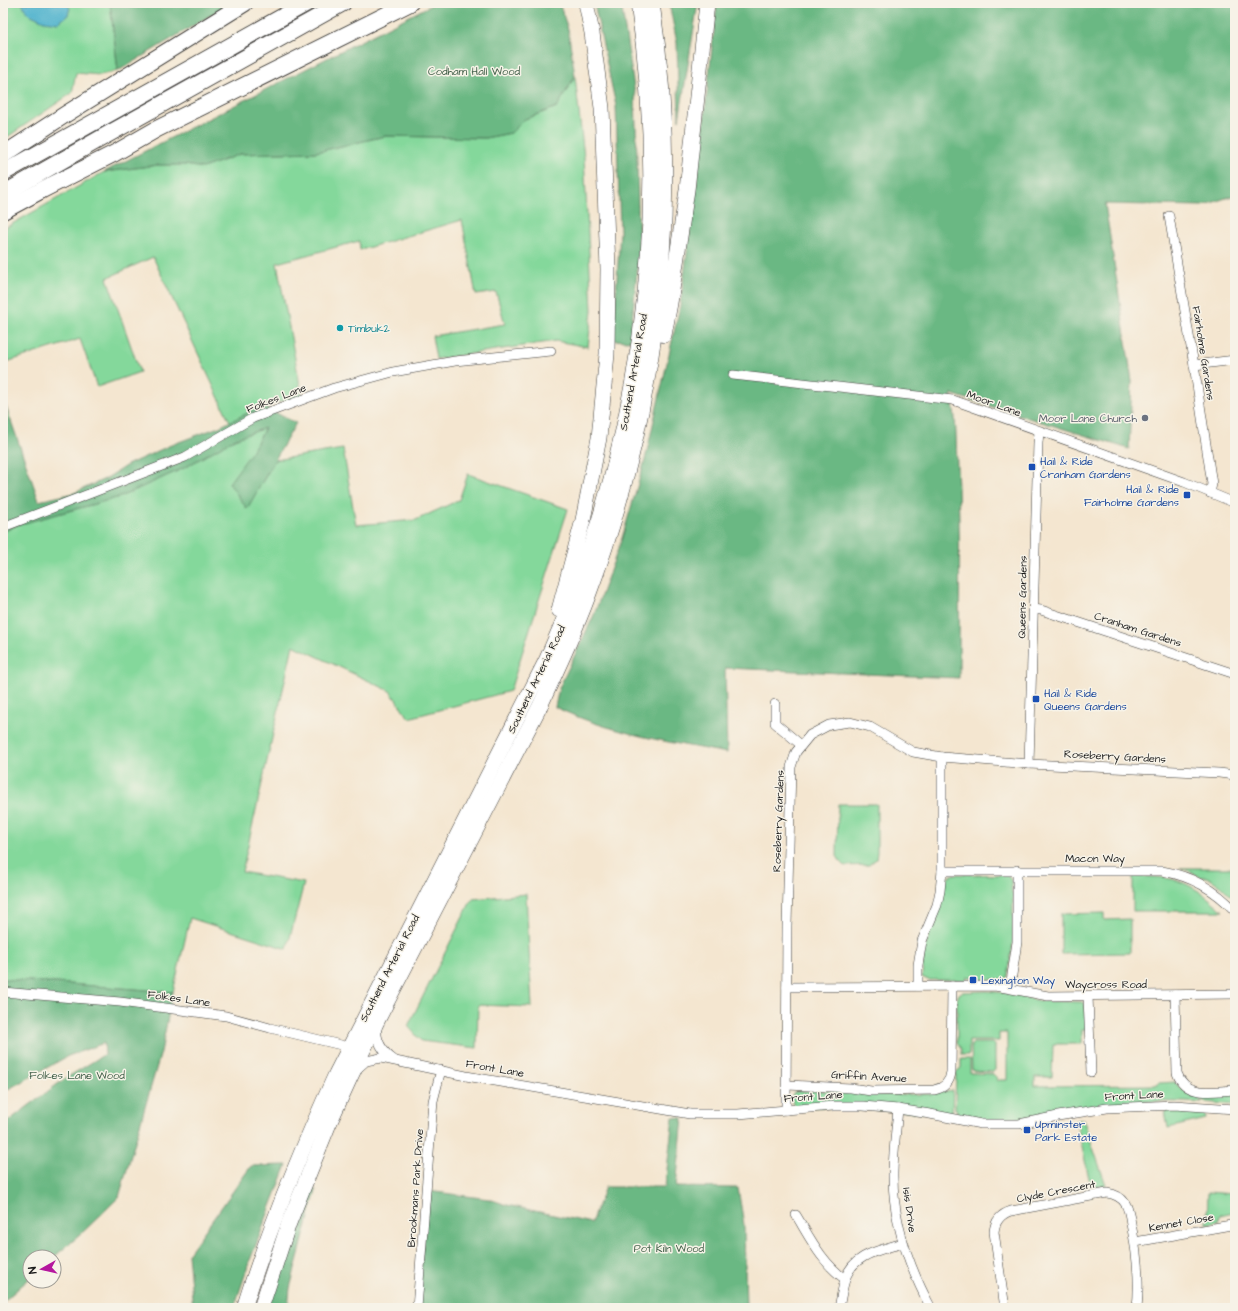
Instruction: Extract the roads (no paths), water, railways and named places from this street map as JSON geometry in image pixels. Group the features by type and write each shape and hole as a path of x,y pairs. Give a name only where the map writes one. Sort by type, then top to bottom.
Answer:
{"highway":[{"path":"3,155 52,122 245,3"},
{"path":"3,173 307,3"},
{"path":"3,194 343,3"},
{"path":"3,211 115,153 157,129 410,3"},
{"path":"527,699 562,600 580,533 599,438 605,389 608,269 604,146 598,72 590,15 586,3"},
{"name":"Southend Arterial Road","path":"244,1308 258,1262 315,1120 348,1049 527,699 578,585 600,521 620,446 635,370 646,294 652,179 646,65 638,3"},
{"name":"Southend Arterial Road","path":"260,1308 292,1216 325,1133 377,1021 559,667 588,597 612,525 633,449 649,373 660,295 665,218 665,141 660,64 652,3"},
{"path":"588,597 617,526 632,482 642,444 670,303 686,198 707,3"}],"street":[{"name":"Fairholme Gardens","path":"1169,216 1212,484 1210,493"},
{"name":"Folkes Lane","path":"3,527 184,457 253,418 334,388 393,372 455,361 551,351"},
{"path":"1194,365 1235,360"},
{"name":"Moor Lane","path":"733,375 953,400 1039,432 1171,477 1235,503"},
{"name":"Queens Gardens","path":"1030,764 1033,609 1039,432"},
{"name":"Cranham Gardens","path":"1033,609 1041,610 1235,674"},
{"path":"775,704 775,723 801,745"},
{"name":"Roseberry Gardens","path":"786,1110 787,926 791,767 796,752 810,735 822,727 836,723 850,722 870,727 914,752 942,757 1030,764 1235,775"},
{"path":"918,986 919,954 922,941 937,905 940,891 942,870 942,757"},
{"name":"Macon Way","path":"942,870 1148,870 1174,873 1189,877 1205,885 1226,901 1235,911"},
{"path":"1010,988 1017,942 1017,870"},
{"name":"Griffin Avenue","path":"787,1085 851,1088 871,1091 934,1090 942,1087 948,1082 951,1072 952,986"},
{"name":"Waycross Road","path":"787,987 995,986 1048,996 1235,994"},
{"name":"Folkes Lane","path":"3,992 142,1005 226,1016 341,1045 348,1049"},
{"path":"1175,995 1177,1073 1180,1081 1186,1087 1193,1090 1235,1090"},
{"path":"1088,996 1091,1072"},
{"path":"377,1021 376,1029 379,1044 394,1060"},
{"name":"Front Lane","path":"349,1080 358,1067 366,1061 381,1058 690,1114 738,1114 833,1106 863,1106 898,1109 981,1124 1019,1124 1107,1108 1174,1105 1235,1109"},
{"name":"Brookmans Park Drive","path":"417,1308 433,1101 441,1070"},
{"name":"Isis Drive","path":"898,1109 894,1177 896,1210 903,1242 916,1278 931,1308"},
{"name":"Clyde Crescent","path":"1006,1308 994,1232 997,1221 1005,1213 1107,1193 1113,1194 1125,1202 1128,1210 1135,1242 1139,1290 1137,1308"},
{"path":"796,1215 824,1260 837,1274 845,1279"},
{"name":"Kennet Close","path":"1135,1242 1231,1226"},
{"path":"839,1308 845,1279 849,1269 855,1262 862,1257 903,1242"}],"water":[{"path":"22,3 65,3 70,8 68,15 58,23 44,21 27,13"}],"place":[{"name":"Timbuk2","path":"340,328"},
{"name":"Moor Lane Church","path":"1145,418"},
{"name":"Hail & Ride Cranham Gardens","path":"1032,467"},
{"name":"Hail & Ride Fairholme Gardens","path":"1187,495"},
{"name":"Hail & Ride Queens Gardens","path":"1036,699"},
{"name":"Lexington Way","path":"973,980"},
{"name":"Upminster Park Estate","path":"1027,1130"}],"park label":[{"name":"Codham Hall Wood","path":"474,71"},
{"name":"Folkes Lane Wood","path":"77,1075"},
{"name":"Pot Kiln Wood","path":"669,1248"}]}
